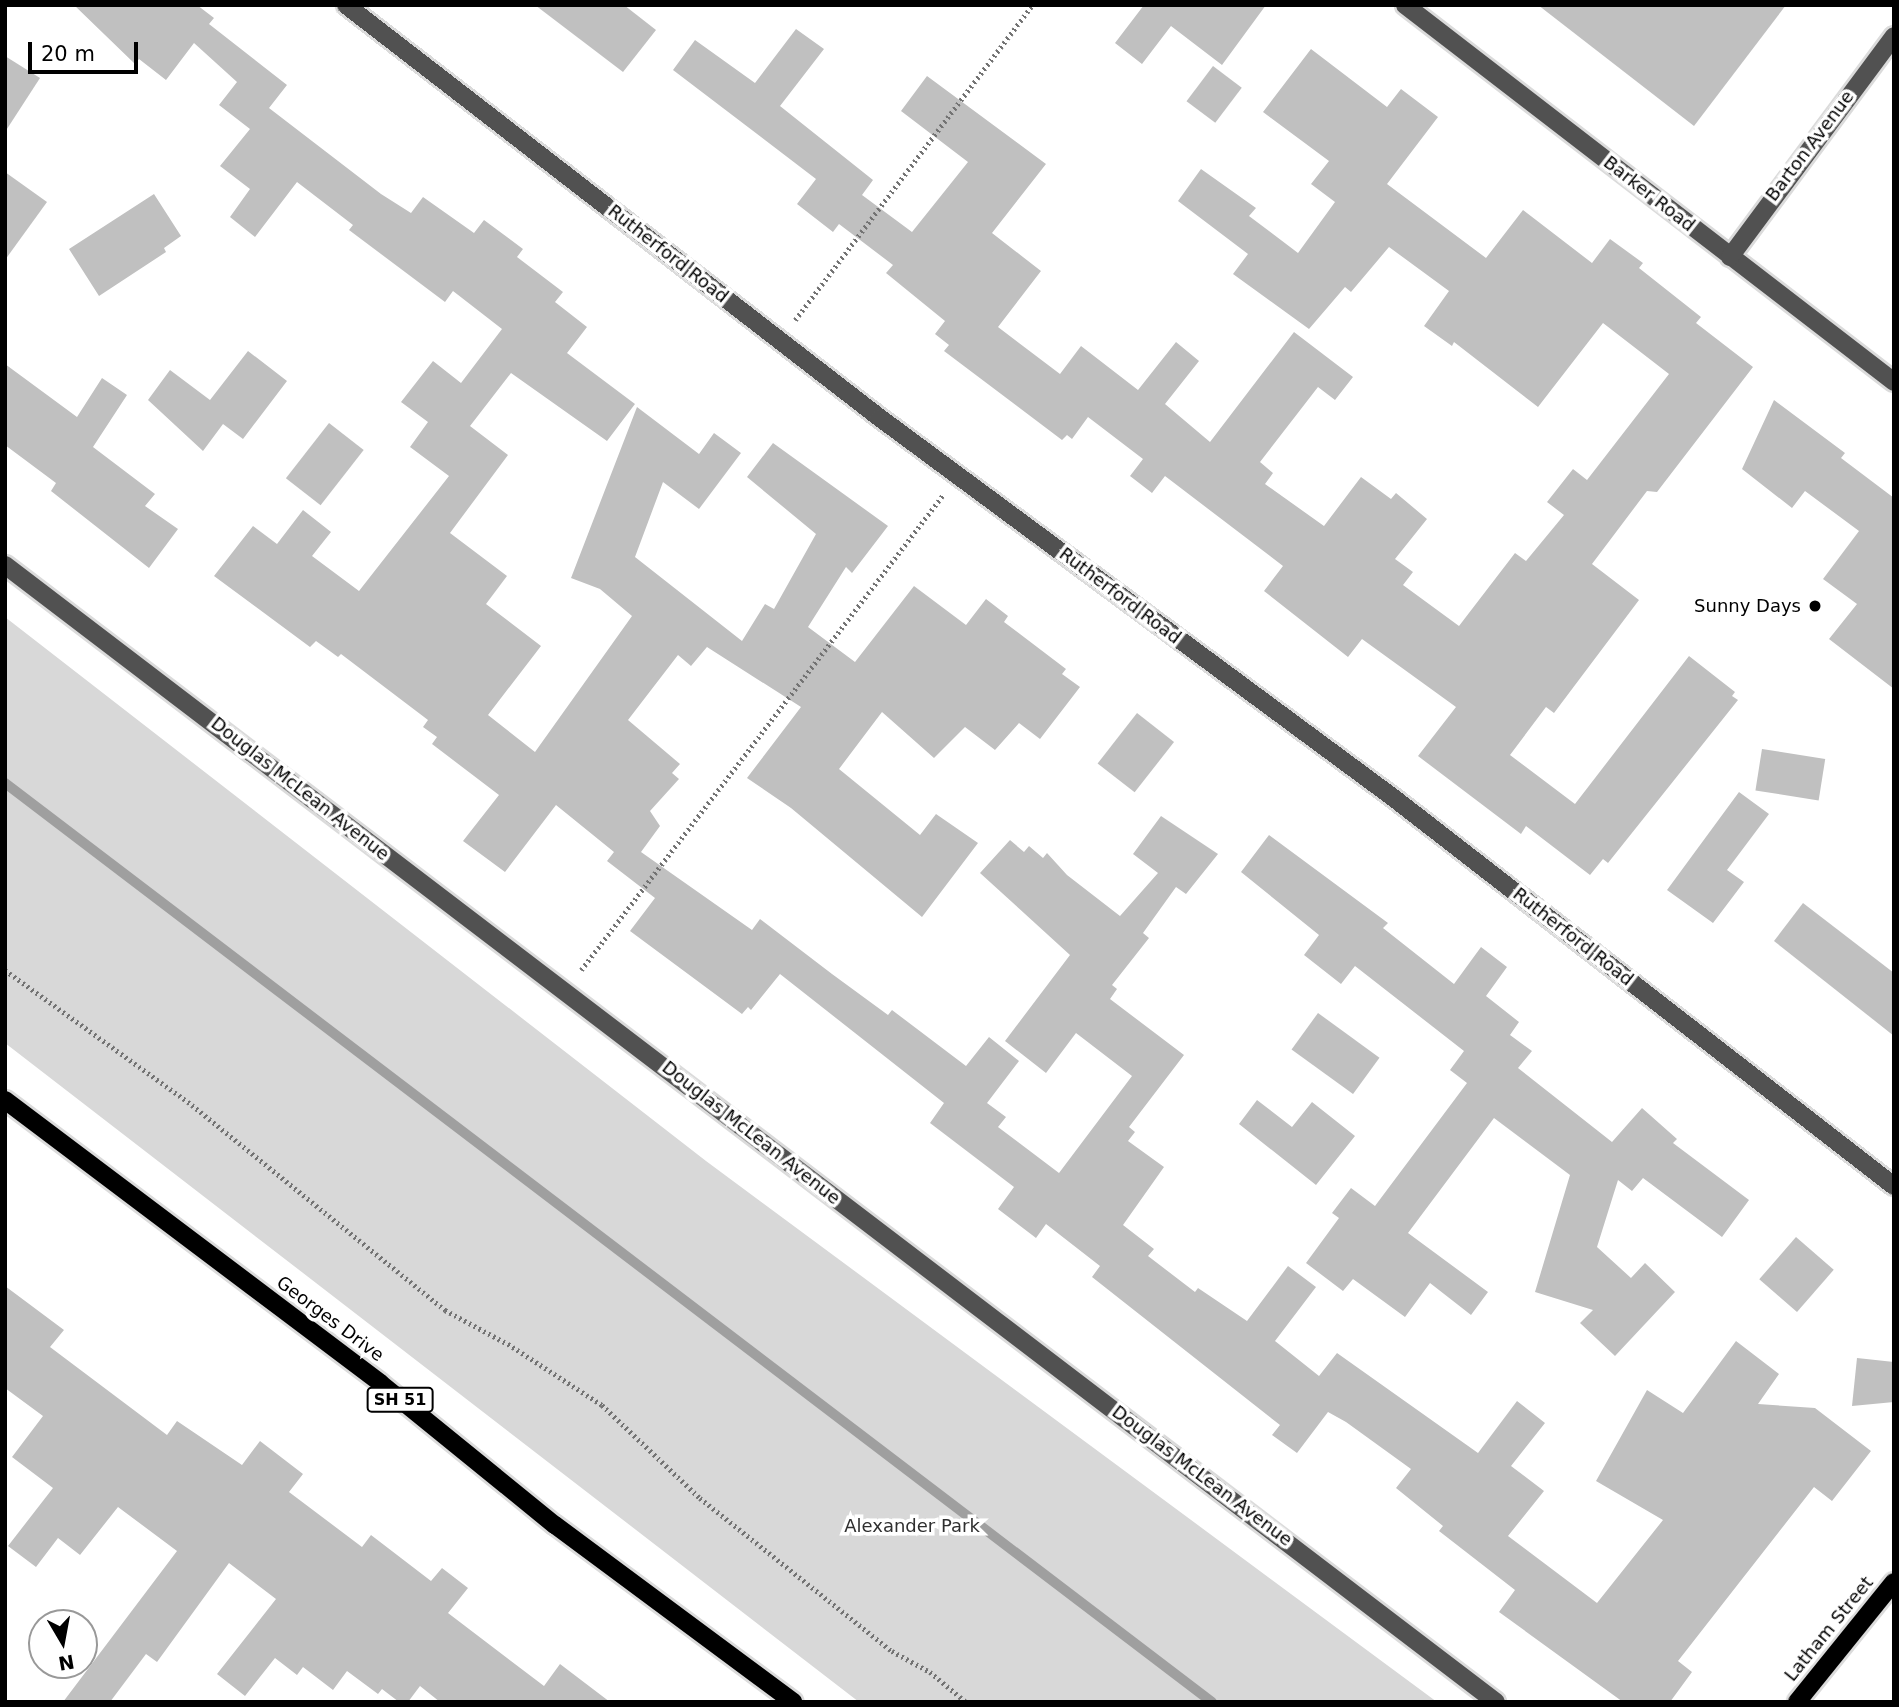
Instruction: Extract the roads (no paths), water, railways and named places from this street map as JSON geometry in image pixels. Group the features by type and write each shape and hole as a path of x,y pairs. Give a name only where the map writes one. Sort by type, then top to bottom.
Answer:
{"main road":[{"name":"Georges Drive","path":"5,1100 380,1383 555,1525 793,1702"},
{"name":"Latham Street","path":"1797,1702 1894,1582"}],"street":[{"name":"Rutherford Road","path":"346,5 958,476 1395,799 1894,1186"},
{"name":"Barker Road","path":"1405,5 1894,382"},
{"name":"Barton Avenue","path":"1730,257 1740,237 1894,37"},
{"name":"Douglas McLean Avenue","path":"5,565 1496,1702"}],"waterway":[{"path":"5,783 1212,1702"}],"place":[{"name":"Sunny Days","path":"1815,606"}],"park label":[{"name":"Alexander Park","path":"912,1526"}]}
